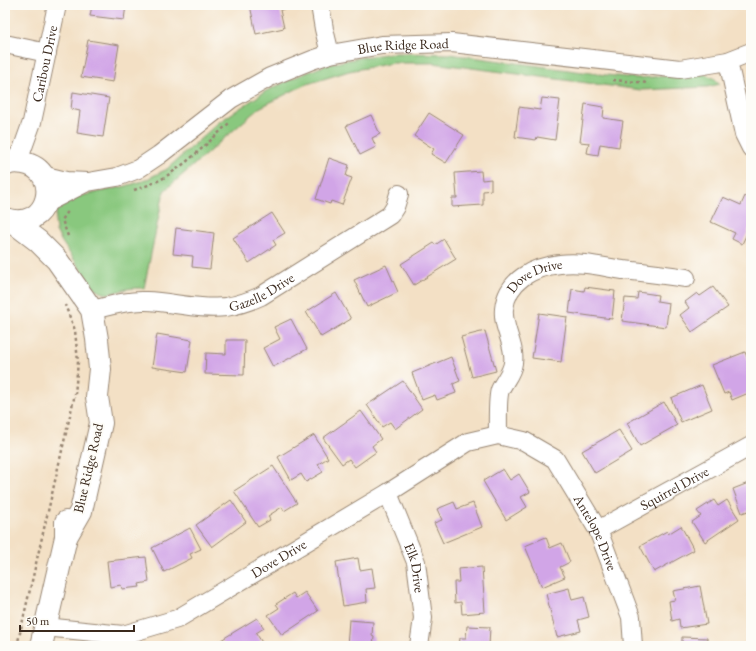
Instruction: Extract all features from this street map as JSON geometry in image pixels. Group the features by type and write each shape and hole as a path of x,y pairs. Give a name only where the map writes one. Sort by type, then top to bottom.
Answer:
{"street":[{"name":"Caribou Drive","path":"8,164 22,150 32,122 57,5"},
{"path":"320,5 330,54"},
{"name":"Blue Ridge Road","path":"39,172 66,181 88,182 117,177 138,169 159,155 231,99 270,77 330,54 382,45 452,43 680,69 728,61 751,52"},
{"path":"5,44 47,52"},
{"path":"728,61 744,134 751,148"},
{"name":"Caribou Drive","path":"32,122 32,153 39,172"},
{"path":"8,164 18,162 27,164 39,172 47,184 48,194 44,206 33,218 24,222 9,221"},
{"name":"Blue Ridge Road","path":"57,260 44,206 88,182"},
{"name":"Gazelle Drive","path":"92,310 120,303 146,301 203,307 225,307 245,303 261,296 390,215 395,207 399,194"},
{"name":"Blue Ridge Road","path":"9,221 38,241 57,260 92,310 100,369 97,397 86,421 66,505 66,537 43,636"},
{"name":"Dove Drive","path":"498,435 500,391 510,372 514,354 506,328 504,310 509,290 522,277 540,268 560,264 578,264 686,278"},
{"name":"Dove Drive","path":"43,636 123,635 177,619 388,493 468,442 498,435 524,441"},
{"name":"Antelope Drive","path":"524,441 555,460 598,530 631,618 633,646"},
{"name":"Squirrel Drive","path":"598,530 751,446"},
{"name":"Elk Drive","path":"388,493 416,562 423,618 419,646"}],"path":[{"path":"612,79 651,83"},
{"path":"133,190 147,186 168,176 235,118"},
{"path":"68,236 62,220 72,208"},
{"path":"17,646 75,394 78,362 75,330 63,301"}],"green space":[{"path":"394,53 449,54 636,78 704,74 714,78 720,84 707,87 641,90 433,63 393,63 349,71 304,85 259,108 164,191 144,288 127,289 109,294 97,290 92,286 62,242 56,231 55,221 57,209 61,203 76,197 143,181 167,169 219,122 266,91 296,77 326,65 363,57"}],"building":[{"path":"92,5 126,5 124,20 90,16"},
{"path":"250,5 284,5 285,9 280,10 284,28 256,34"},
{"path":"88,40 119,45 113,82 81,77"},
{"path":"73,92 109,98 103,137 77,133 80,111 71,109"},
{"path":"542,98 560,100 555,140 537,137 536,140 515,137 519,107 540,110"},
{"path":"585,104 604,107 603,118 623,121 619,147 600,144 598,155 587,153 589,143 580,142"},
{"path":"429,113 464,135 446,163 431,154 434,149 414,136"},
{"path":"371,115 380,134 372,138 376,147 360,155 346,126"},
{"path":"329,158 349,165 346,176 352,178 342,205 331,201 330,204 316,199"},
{"path":"481,171 482,180 491,179 491,190 483,191 483,205 452,207 452,198 457,198 455,173"},
{"path":"745,196 751,199 751,225 742,244 732,239 735,233 711,222 723,197 741,205"},
{"path":"272,213 285,233 273,240 276,245 249,263 233,238"},
{"path":"176,228 214,233 210,269 192,267 193,256 173,254"},
{"path":"444,239 456,259 414,285 401,264 434,243 435,245"},
{"path":"386,265 398,292 367,307 354,280"},
{"path":"585,287 615,291 612,319 569,313 572,289 584,291"},
{"path":"713,287 728,307 692,332 680,315 689,308 685,302 697,293 700,296"},
{"path":"638,292 658,295 657,301 669,303 666,327 622,321 625,298 637,299"},
{"path":"336,293 351,319 321,337 306,312"},
{"path":"539,313 567,317 561,362 532,358"},
{"path":"291,319 307,349 273,367 263,348 280,339 274,327"},
{"path":"485,331 496,371 472,377 461,337"},
{"path":"157,334 192,340 187,372 152,367"},
{"path":"226,340 245,340 244,375 205,374 206,353 226,354"},
{"path":"745,352 751,367 751,380 749,381 751,392 732,400 729,392 724,394 712,365"},
{"path":"451,357 460,381 453,384 456,393 437,400 435,395 422,400 412,373"},
{"path":"403,381 422,409 395,429 390,422 382,427 367,405"},
{"path":"702,385 712,409 681,422 671,398"},
{"path":"664,402 677,425 640,446 627,423"},
{"path":"361,411 381,439 372,446 376,452 355,467 349,459 342,464 323,438"},
{"path":"619,430 632,451 595,473 582,451"},
{"path":"314,435 328,458 318,464 323,472 306,482 301,474 291,480 278,457"},
{"path":"273,466 297,503 284,511 282,507 268,516 270,520 258,527 234,491"},
{"path":"503,469 510,480 519,474 530,492 521,497 527,507 506,520 483,481"},
{"path":"751,482 751,510 742,513 733,489"},
{"path":"231,500 246,522 212,547 196,525"},
{"path":"714,500 718,506 727,500 739,519 705,542 692,522 701,516 697,511"},
{"path":"454,502 457,509 473,503 482,527 443,543 434,523 442,520 437,509"},
{"path":"681,526 694,550 654,572 640,546 667,531 668,534"},
{"path":"190,528 201,549 190,554 192,558 164,572 152,548"},
{"path":"546,537 550,548 562,543 570,562 560,567 565,577 542,587 525,546"},
{"path":"146,557 149,582 139,584 140,587 122,589 121,585 110,587 107,561"},
{"path":"358,558 360,570 372,568 375,588 366,589 367,602 343,606 336,562"},
{"path":"482,567 485,612 462,614 461,602 455,603 454,582 459,582 458,569"},
{"path":"700,586 707,624 680,628 679,619 672,621 669,601 675,600 673,591"},
{"path":"569,588 572,600 584,597 589,617 578,620 581,631 557,637 546,594"},
{"path":"305,592 318,611 282,635 268,615 279,608 276,604 293,593 296,598"},
{"path":"257,618 264,628 256,633 263,644 259,646 225,646 221,640"},
{"path":"349,620 373,622 373,646 347,646"},
{"path":"467,626 490,627 489,646 459,646 460,638 466,638"},
{"path":"682,637 707,638 707,646 682,646"}]}
